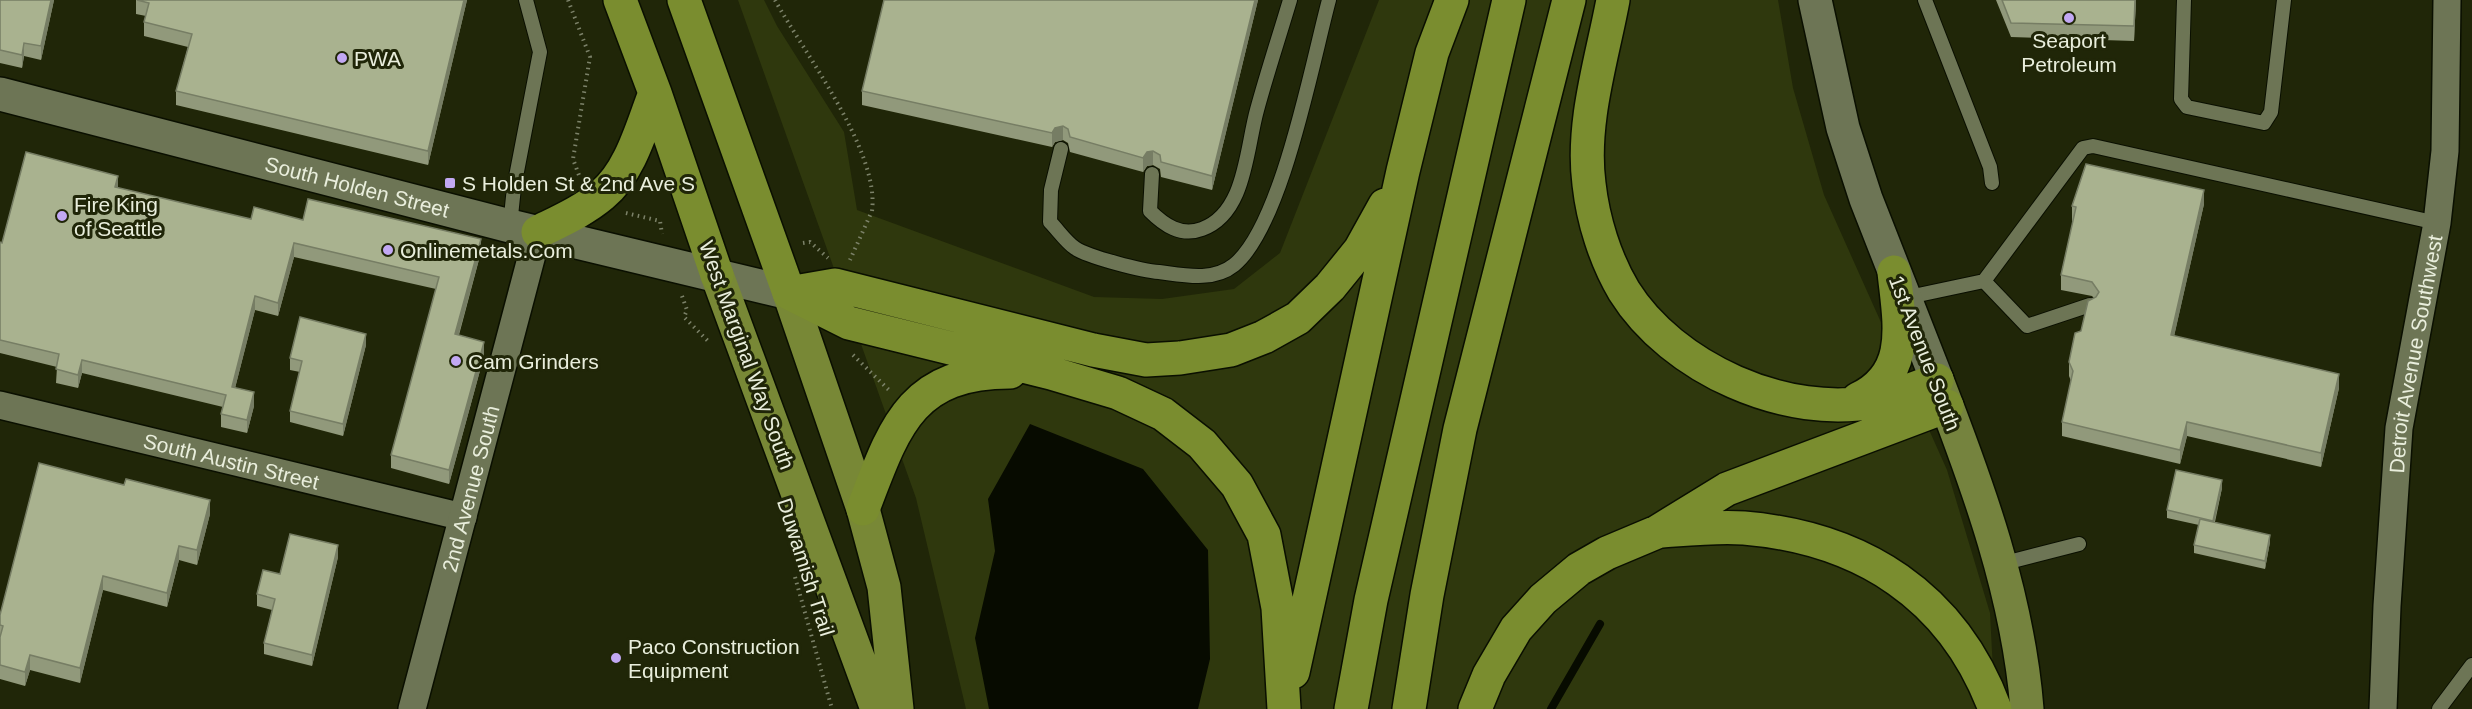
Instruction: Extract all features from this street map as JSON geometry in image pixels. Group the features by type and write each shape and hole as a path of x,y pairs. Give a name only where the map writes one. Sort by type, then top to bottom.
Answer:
{"highway":[{"name":"West Marginal Way South","path":"620,0 655,93 717,275 877,709"},
{"path":"684,0 864,509 884,587 897,709"},
{"path":"1432,53 1435,0"},
{"path":"1285,709 1403,171 1432,53 1452,0"},
{"path":"1351,709 1371,600 1509,0"},
{"path":"1409,709 1427,595 1460,429 1569,0"},
{"path":"1614,0 1591,115 1587,153 1589,184 1597,224 1609,261 1625,292 1649,323 1680,351 1717,374 1755,390 1790,400 1850,403 1942,393"},
{"path":"524,229 572,216 603,194 626,162 655,93"},
{"path":"789,293 835,285 1094,350 1146,360 1180,358 1231,350 1264,337 1298,318 1330,287 1360,249 1403,171"},
{"path":"1850,403 1877,390 1895,359 1899,323 1899,285"},
{"path":"789,293 849,323 1051,373 1118,393 1163,414 1202,444 1237,485 1264,535 1278,608 1285,709"},
{"path":"864,509 893,435 908,412 931,391 953,378 982,372 1051,373"},
{"path":"1475,709 1489,675 1516,629 1543,599 1579,569 1607,553 1657,532 1727,489 1942,393"},
{"path":"1657,532 1742,528 1799,535 1849,551 1886,570 1925,599 1961,643 1984,679 1995,709"}],"main road":[{"name":"1st Avenue South","path":"1942,393 2001,564 2011,601 2027,709"}],"street":[{"name":"1st Avenue South","path":"1815,0 1843,128 1866,199 1942,393"},
{"name":"Detroit Avenue Southwest","path":"2383,709 2386,606 2399,428 2437,223 2445,151 2447,0"},
{"name":"South Holden Street","path":"0,94 524,229 789,293"},
{"name":"2nd Avenue South","path":"411,709 463,517 524,229"},
{"name":"South Austin Street","path":"0,405 463,517"}],"lane":[{"path":"524,229 514,187 540,51 526,0"},
{"path":"1152,174 1150,211 1165,226 1193,233 1211,226 1225,214 1237,192 1256,112 1290,0"},
{"path":"1061,149 1051,190 1050,222 1076,249 1148,271 1199,277 1220,272 1234,265 1259,235 1275,200 1329,0"},
{"path":"1925,0 1990,167 1992,183"},
{"path":"2184,0 2181,99 2187,107 2264,123 2271,112 2284,0"},
{"path":"1984,281 2083,147 2093,146 2437,223"},
{"path":"1899,285 1984,281 2027,326 2090,305"},
{"path":"2001,564 2079,544"},
{"path":"2439,709 2472,665"}],"path":[{"path":"568,0 590,57 573,159 575,170"},
{"path":"775,0 827,84 858,145 873,203 868,225 852,257"},
{"path":"624,213 660,221 668,217"},
{"path":"660,221 660,227"},
{"path":"687,310 684,317 708,340 713,351"},
{"path":"846,357 853,355 892,393"},
{"name":"Duwamish Trail","path":"793,571 832,709"}],"green space":[{"path":"738,0 764,0 777,26 844,132 857,210 1094,297 1162,299 1234,289 1280,253 1379,0 1778,0 1793,88 1824,195 1947,470 1990,613 1995,709 966,709 916,498"}],"shaded area":[{"path":"1030,424 1143,469 1208,550 1210,659 1198,709 989,709 975,638 995,551 988,499"}],"building":[{"path":"0,0 51,0 41,46 24,43 22,55 0,50"},
{"name":"PWA","path":"137,0 464,0 428,151 176,91 192,34 144,22 149,3"},
{"path":"884,0 1255,0 1212,176 1161,162 1160,155 1153,151 1147,152 1143,158 1070,137 1068,129 1063,126 1055,128 1052,133 862,91"},
{"name":"Seaport Petroleum","path":"2002,0 2135,0 2134,26 2011,23"},
{"path":"26,152 118,176 115,187 251,219 254,207 303,220 308,199 481,239 455,334 484,342 449,470 391,455 439,277 294,243 278,303 255,296 232,387 254,392 247,420 221,414 226,395 82,360 78,375 56,369 59,354 0,340 0,242 2,243"},
{"path":"2086,164 2204,190 2171,335 2339,374 2321,453 2187,422 2180,450 2062,422 2073,371 2069,362 2075,333 2081,331 2088,301 2096,297 2099,292 2092,282 2061,275 2076,207 2072,206"},
{"path":"300,317 366,334 343,424 290,411 302,361 290,358"},
{"path":"39,463 124,485 126,479 210,500 197,550 179,546 167,593 103,576 80,668 30,655 25,672 0,665 0,637 3,626 0,625 0,615"},
{"path":"2176,470 2222,480 2213,521 2167,510"},
{"path":"2200,519 2270,535 2265,561 2194,545"},
{"path":"290,534 338,545 312,655 264,643 275,599 257,594 263,570 280,574"}],"waterway":[{"path":"1551,709 1600,624"}],"place":[{"name":"Seaport Petroleum","path":"2069,18"},
{"name":"PWA","path":"342,58"},
{"name":"S Holden St & 2nd Ave S","path":"450,183"},
{"name":"Fire King of Seattle","path":"62,216"},
{"name":"Onlinemetals.Com","path":"388,250"},
{"name":"Cam Grinders","path":"456,361"},
{"name":"Paco Construction Equipment","path":"616,658"}]}
